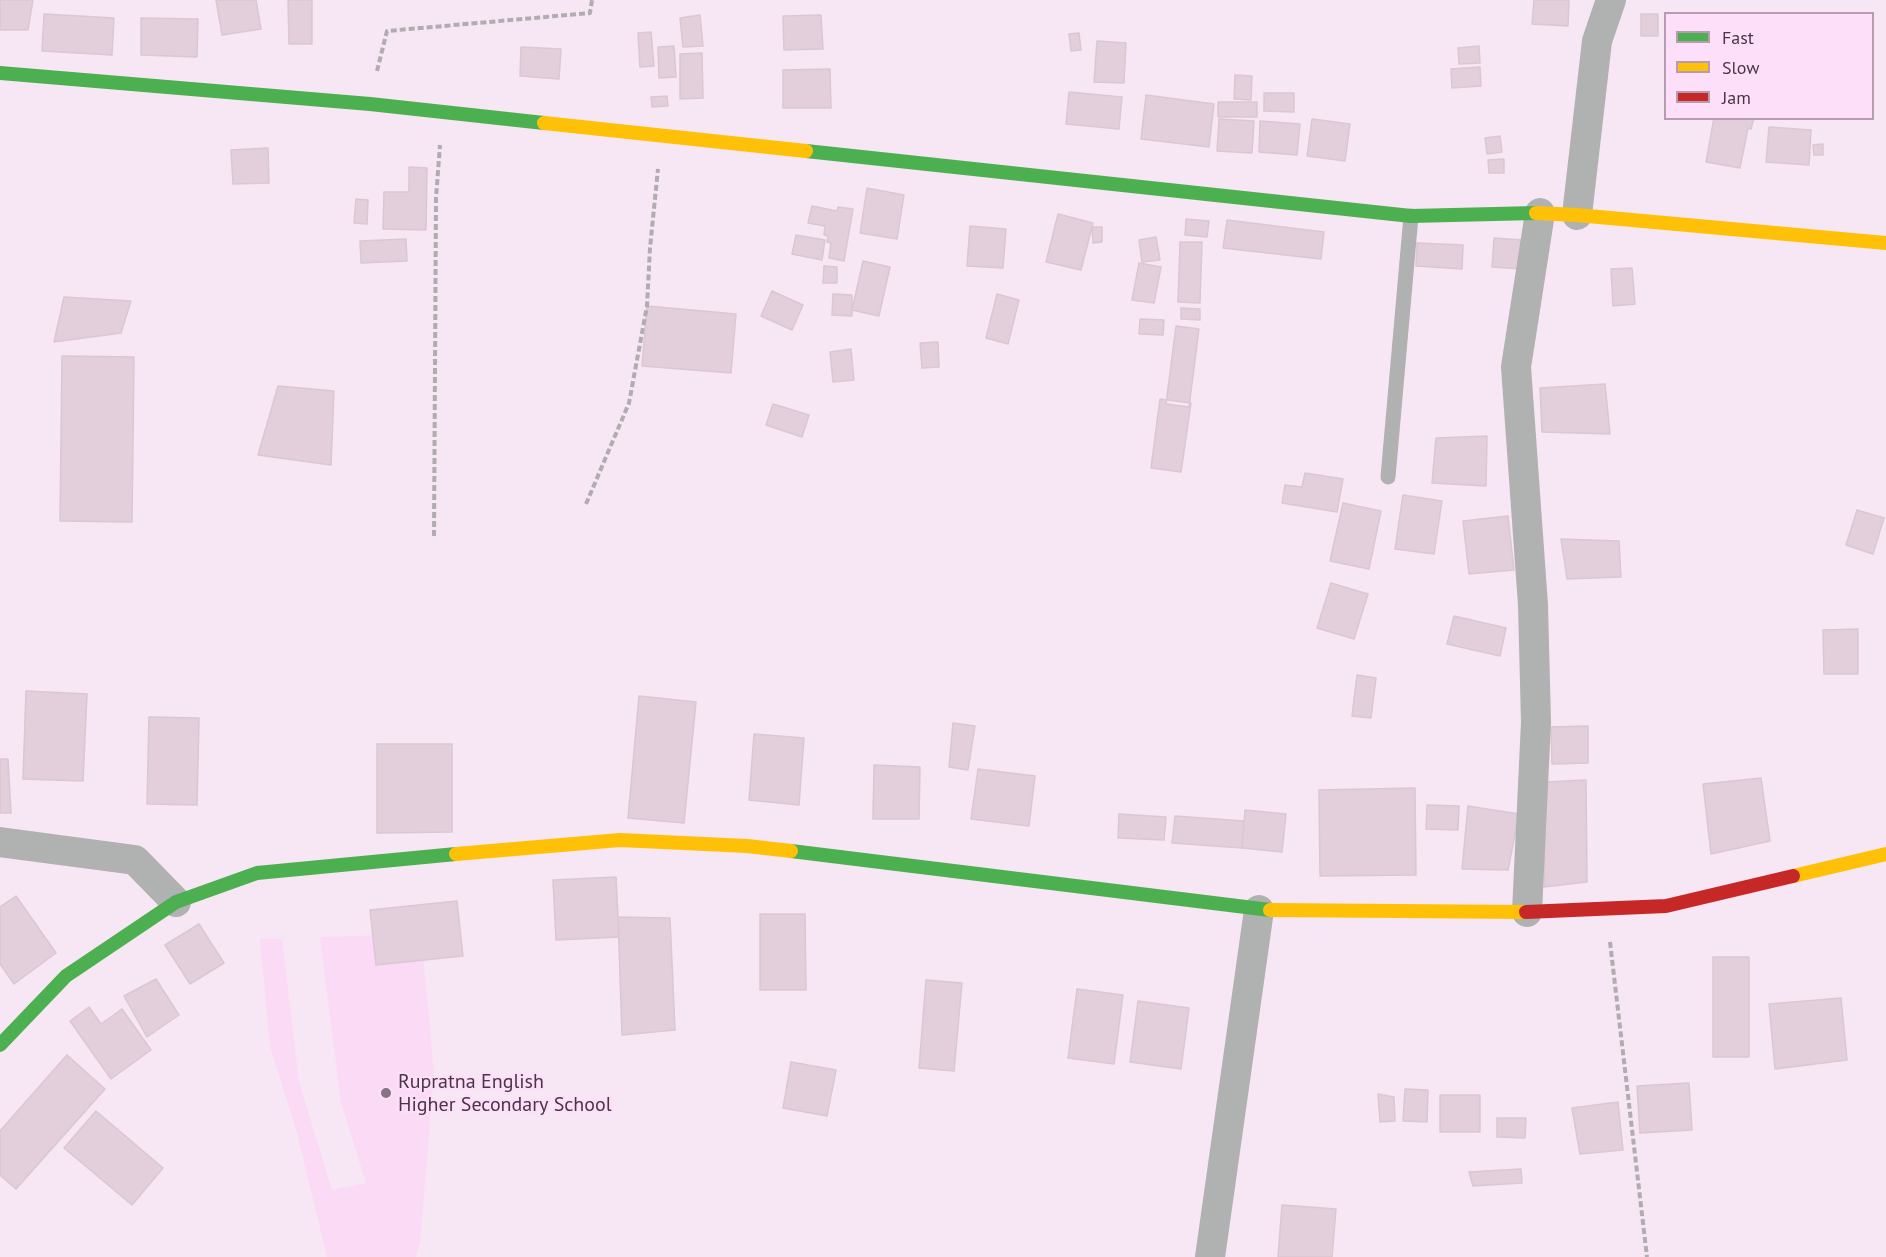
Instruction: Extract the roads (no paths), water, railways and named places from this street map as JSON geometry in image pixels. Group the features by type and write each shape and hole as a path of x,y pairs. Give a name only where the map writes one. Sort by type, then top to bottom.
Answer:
{"street":[{"path":"1576,215 1597,41 1611,0"},
{"path":"0,73 370,104 1411,216 1540,213 1576,215 1886,243"},
{"path":"1527,912 1536,698 1533,605 1516,367 1540,213"},
{"path":"0,1045 66,976 176,902 257,873 378,860 620,840 747,846 1258,910 1527,912 1666,906 1886,854"},
{"path":"0,842 135,860 176,902"},
{"path":"1210,1257 1258,910"}],"lane":[{"path":"1388,477 1411,216"}],"place":[{"name":"Rupratna English Higher Secondary School","path":"386,1093"}]}
